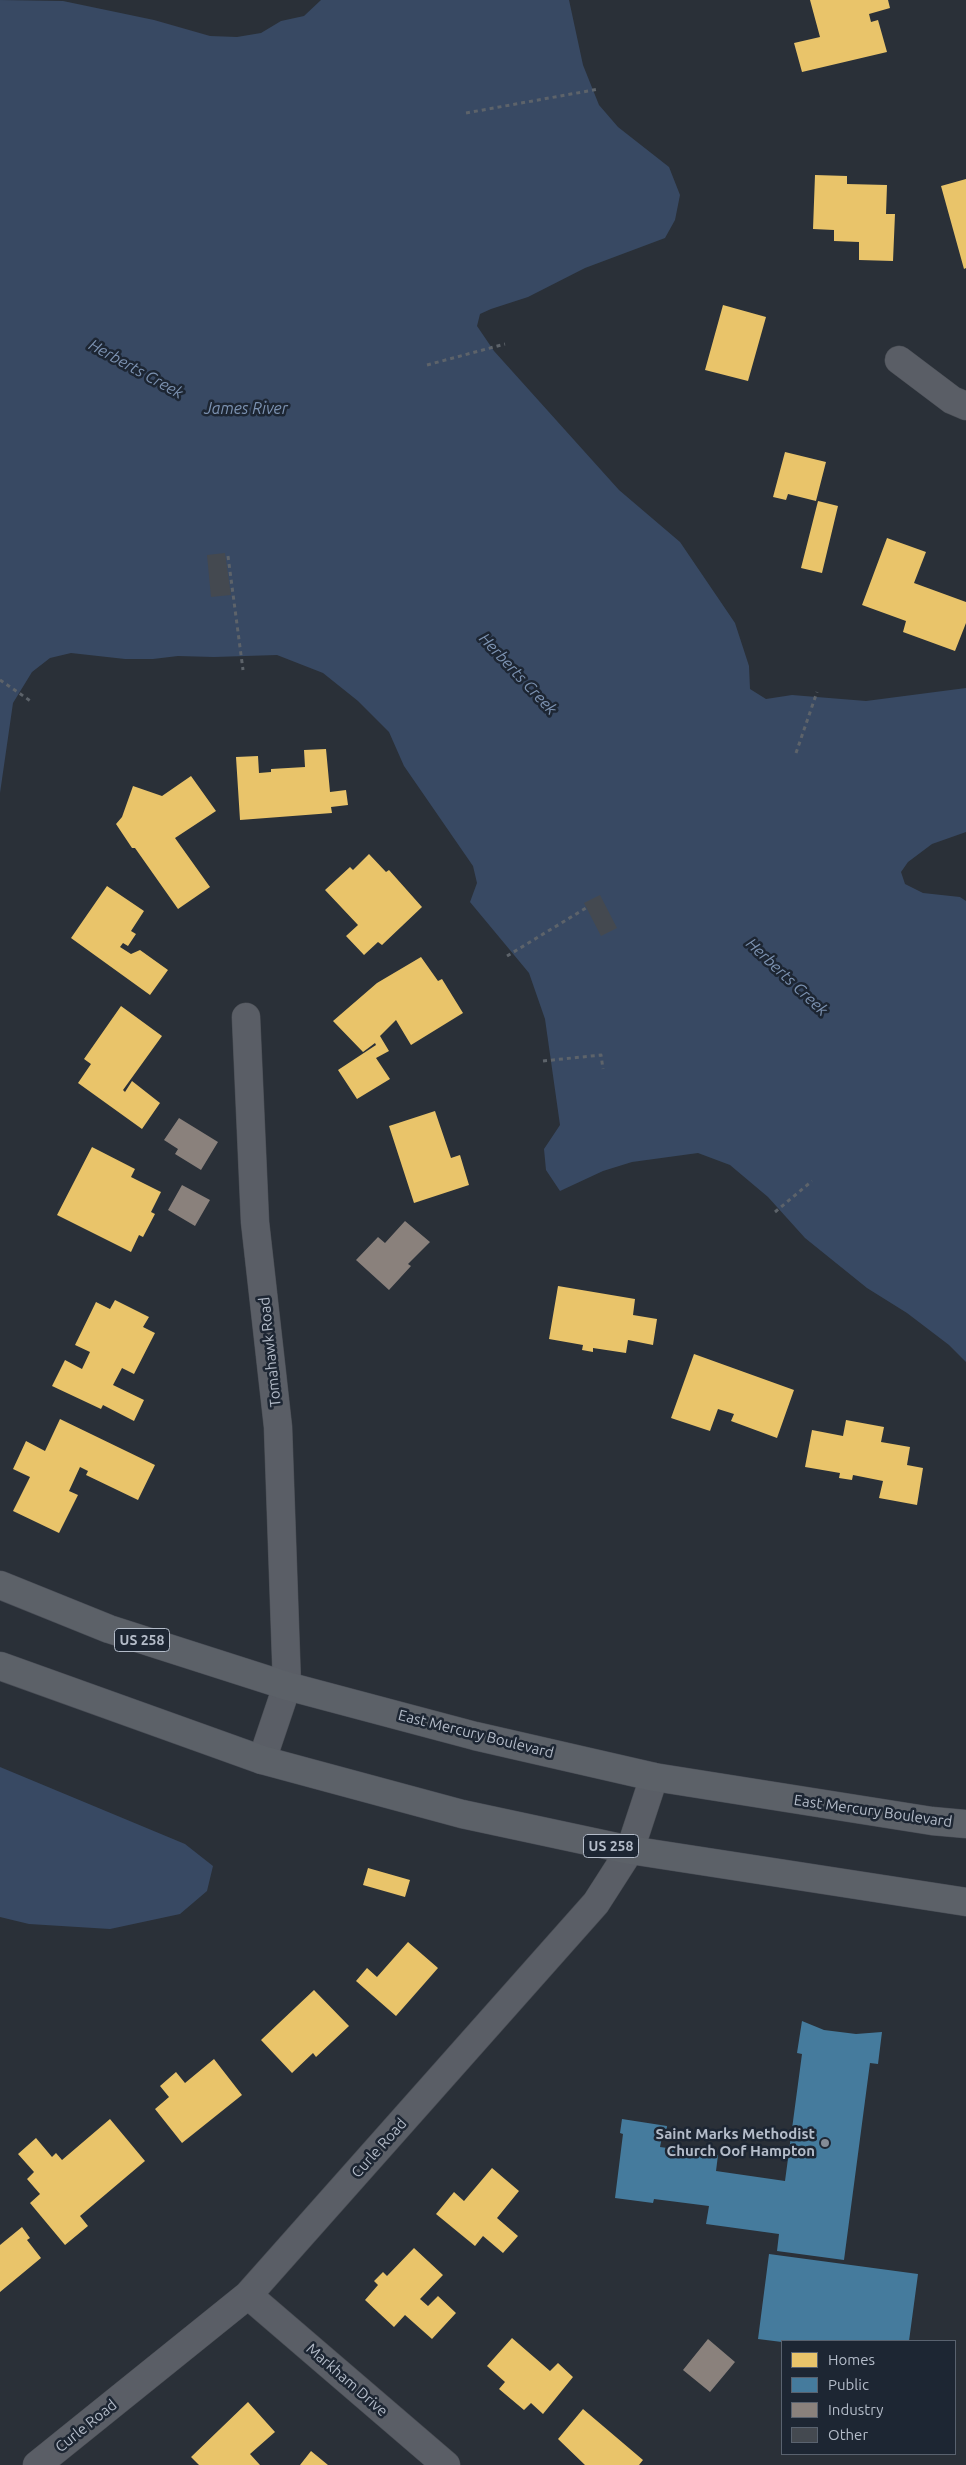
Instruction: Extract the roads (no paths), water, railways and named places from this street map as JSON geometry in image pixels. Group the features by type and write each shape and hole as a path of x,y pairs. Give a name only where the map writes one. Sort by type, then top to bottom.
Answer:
{"main road":[{"name":"East Mercury Boulevard","path":"0,1585 108,1629 287,1686 475,1736 654,1777 932,1821 966,1824"},
{"name":"US 258","path":"0,1666 262,1760 462,1814 630,1850 966,1902"}],"street":[{"path":"899,360 952,400 966,406"},
{"name":"Tomahawk Road","path":"246,1017 255,1222 278,1427 287,1686"},
{"path":"262,1760 287,1686"},
{"name":"Curle Road","path":"37,2465 248,2295 596,1903 630,1850 654,1777"},
{"name":"Markham Drive","path":"248,2295 446,2465"}],"water":[{"name":"James River","path":"0,0 63,1 154,20 210,36 237,37 261,33 281,21 304,16 321,0 569,0 583,65 599,105 618,127 669,167 680,195 675,220 665,238 585,268 528,297 480,314 477,326 494,351 619,490 680,542 735,623 749,666 750,689 766,699 792,695 866,701 966,688 966,832 932,844 908,862 901,872 905,884 923,893 960,897 966,901 966,1362 949,1345 907,1313 867,1288 805,1238 768,1197 730,1165 698,1153 632,1162 603,1171 560,1191 546,1170 544,1149 560,1125 545,1019 529,973 470,902 477,883 473,866 404,766 389,732 358,701 323,673 277,655 178,656 153,659 125,659 71,653 50,658 32,672 13,703 0,793"},
{"path":"0,1767 185,1844 213,1866 207,1891 180,1914 110,1929 29,1924 0,1917"}],"place":[{"name":"Saint Marks Methodist Church Oof Hampton","path":"825,2143"}],"water label":[{"name":"Herberts Creek","path":"136,369"},
{"name":"Herberts Creek","path":"518,674"},
{"name":"Herberts Creek","path":"787,977"}]}
